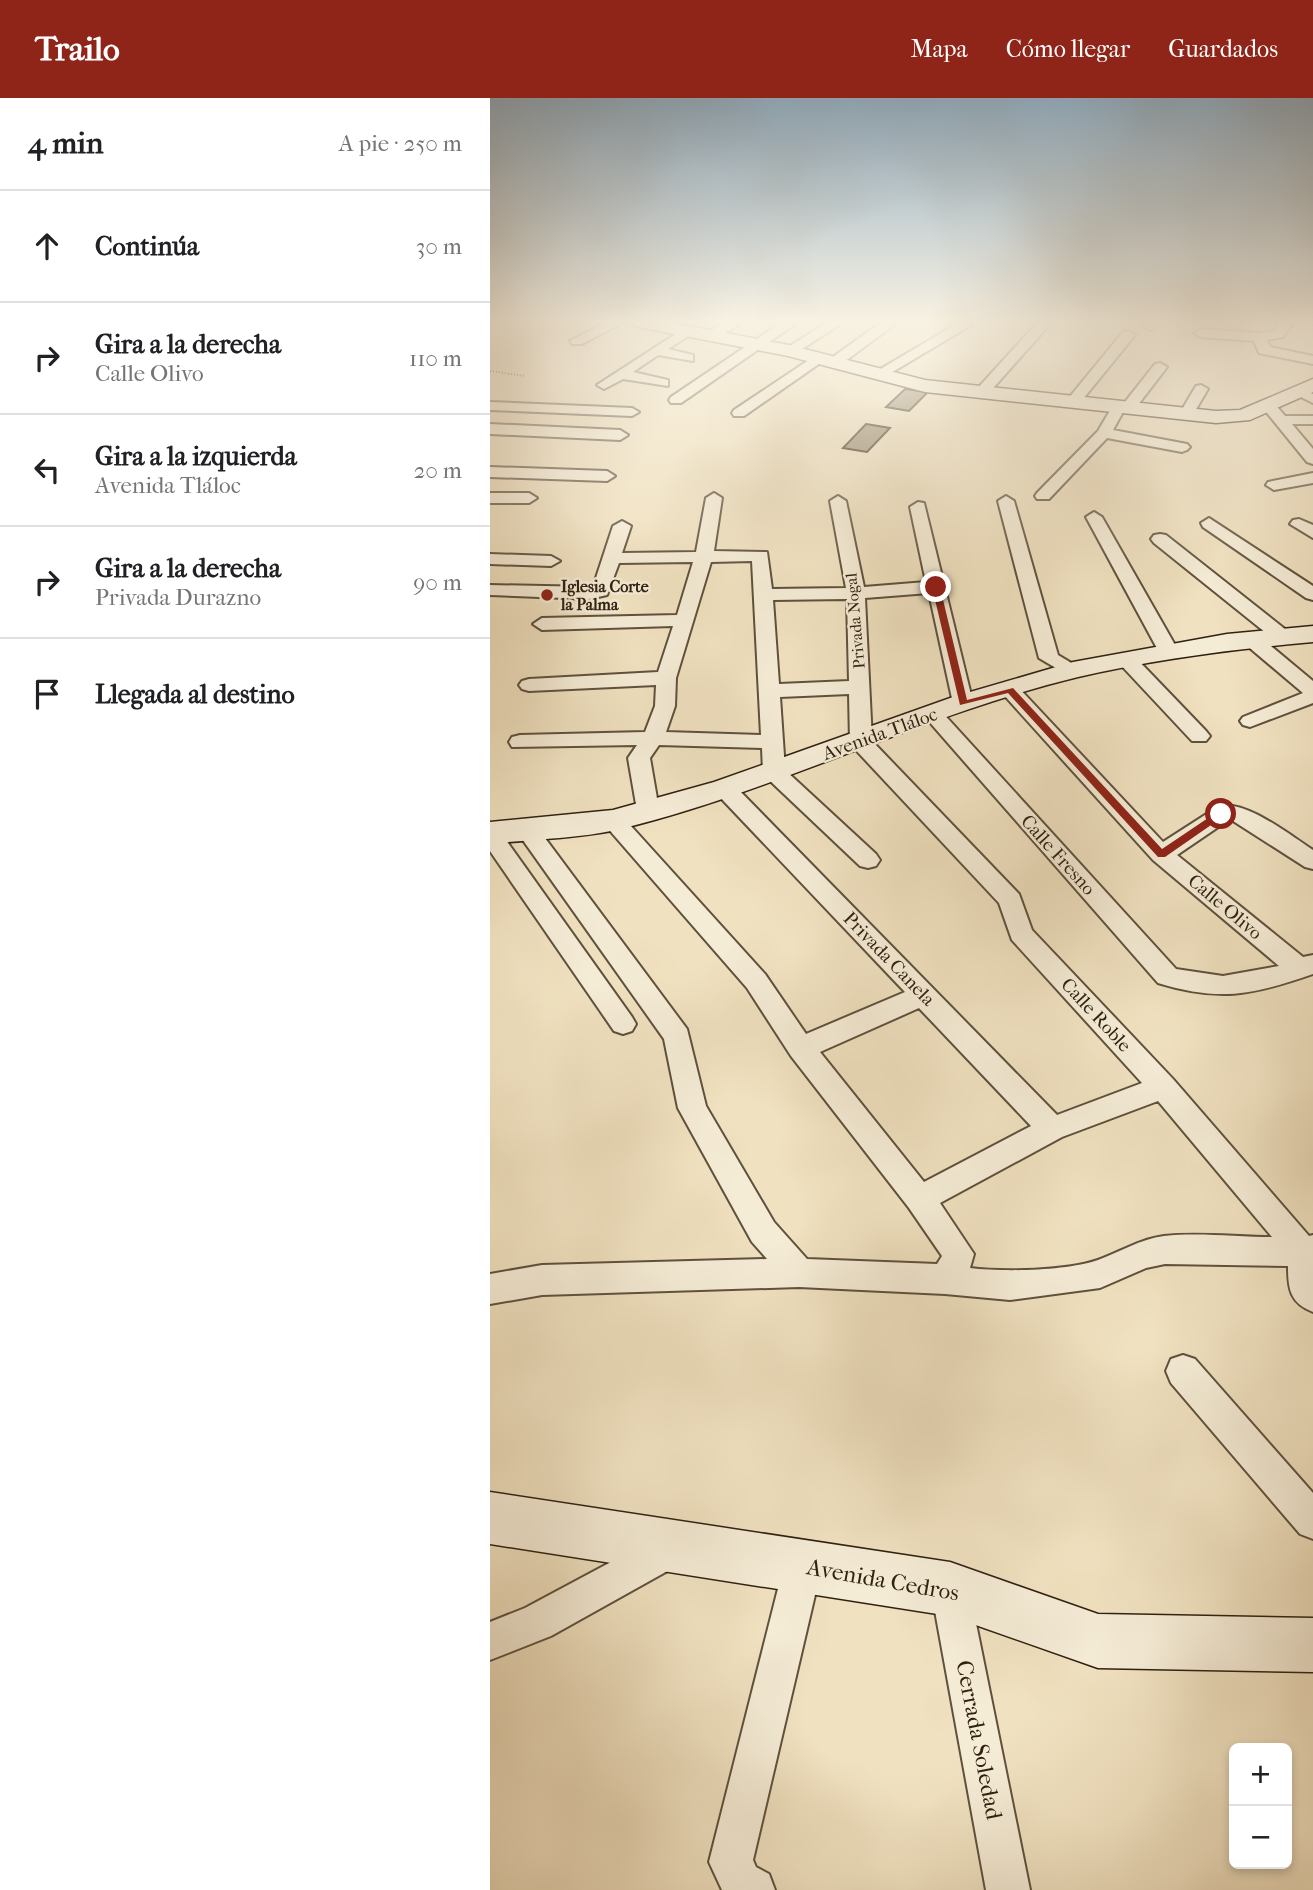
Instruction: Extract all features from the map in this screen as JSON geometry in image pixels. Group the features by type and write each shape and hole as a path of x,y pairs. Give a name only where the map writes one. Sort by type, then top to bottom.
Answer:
{"main road":[{"path":"1120,406 1228,418 1243,416 1267,406"},
{"name":"Avenida Tláloc","path":"490,834 613,820 725,789 933,714 1073,670 1252,640 1313,634"},
{"name":"Avenida Cedros","path":"490,1518 950,1589 1098,1641 1313,1645"}],"street":[{"path":"490,406 632,412"},
{"path":"739,413 751,406"},
{"path":"1043,496 1104,433 1125,406"},
{"path":"1187,413 1191,406"},
{"path":"1269,406 1313,459"},
{"path":"1283,420 1313,420"},
{"path":"490,429 620,435"},
{"path":"1104,433 1182,447"},
{"path":"490,472 607,476"},
{"path":"1274,485 1313,478"},
{"path":"490,498 529,498"},
{"path":"648,810 639,758 653,738 665,706 666,678 704,557 714,498"},
{"name":"Privada Nogal","path":"838,501 856,593 861,742"},
{"path":"1006,501 1049,658 1073,670"},
{"path":"918,507 963,704"},
{"path":"1094,517 1169,653"},
{"path":"1209,523 1313,594"},
{"path":"490,590 601,592 622,526"},
{"path":"1160,539 1283,637"},
{"path":"611,558 761,556 770,742 774,772 868,860"},
{"path":"490,559 551,561"},
{"path":"763,595 856,593 936,587"},
{"path":"542,624 683,620"},
{"path":"1250,721 1313,694 1252,640"},
{"path":"1126,659 1199,736"},
{"path":"529,685 666,678"},
{"path":"768,691 860,687"},
{"name":"Calle Olivo","path":"1010,690 1161,854 1306,966"},
{"name":"Calle Fresno","path":"933,714 1167,976 1191,985 1229,988 1306,966"},
{"path":"520,742 653,738 770,742"},
{"name":"Calle Roble","path":"861,742 1010,900 1021,934 1163,1087 1308,1251"},
{"name":"Privada Canela","path":"725,789 1052,1129"},
{"path":"1161,854 1227,811 1238,814 1313,861"},
{"path":"613,820 756,981 801,1048 920,1199 958,1254 954,1267 945,1279"},
{"path":"528,831 677,1035 692,1108 762,1231 799,1273"},
{"path":"490,834 622,1024"},
{"path":"801,1048 924,995"},
{"path":"920,1199 1052,1129 1163,1087"},
{"path":"490,1289 542,1280 799,1273 945,1279 990,1285 1080,1278 1100,1273 1142,1255 1165,1251 1308,1251 1304,1287 1313,1297"},
{"path":"1182,1371 1313,1521"},
{"path":"490,1642 537,1622 674,1547"},
{"path":"753,1890 741,1882 731,1862 803,1565"},
{"name":"Cerrada Soledad","path":"950,1589 1008,1890"}],"building":[{"path":"887,406 914,406 909,411"},
{"path":"866,424 890,428 867,452 843,448"}],"place":[{"name":"Iglesia Corte la Palma","path":"547,595"}],"route":[{"path":"936,587 963,704 1010,690 1161,854 1221,814"}]}
